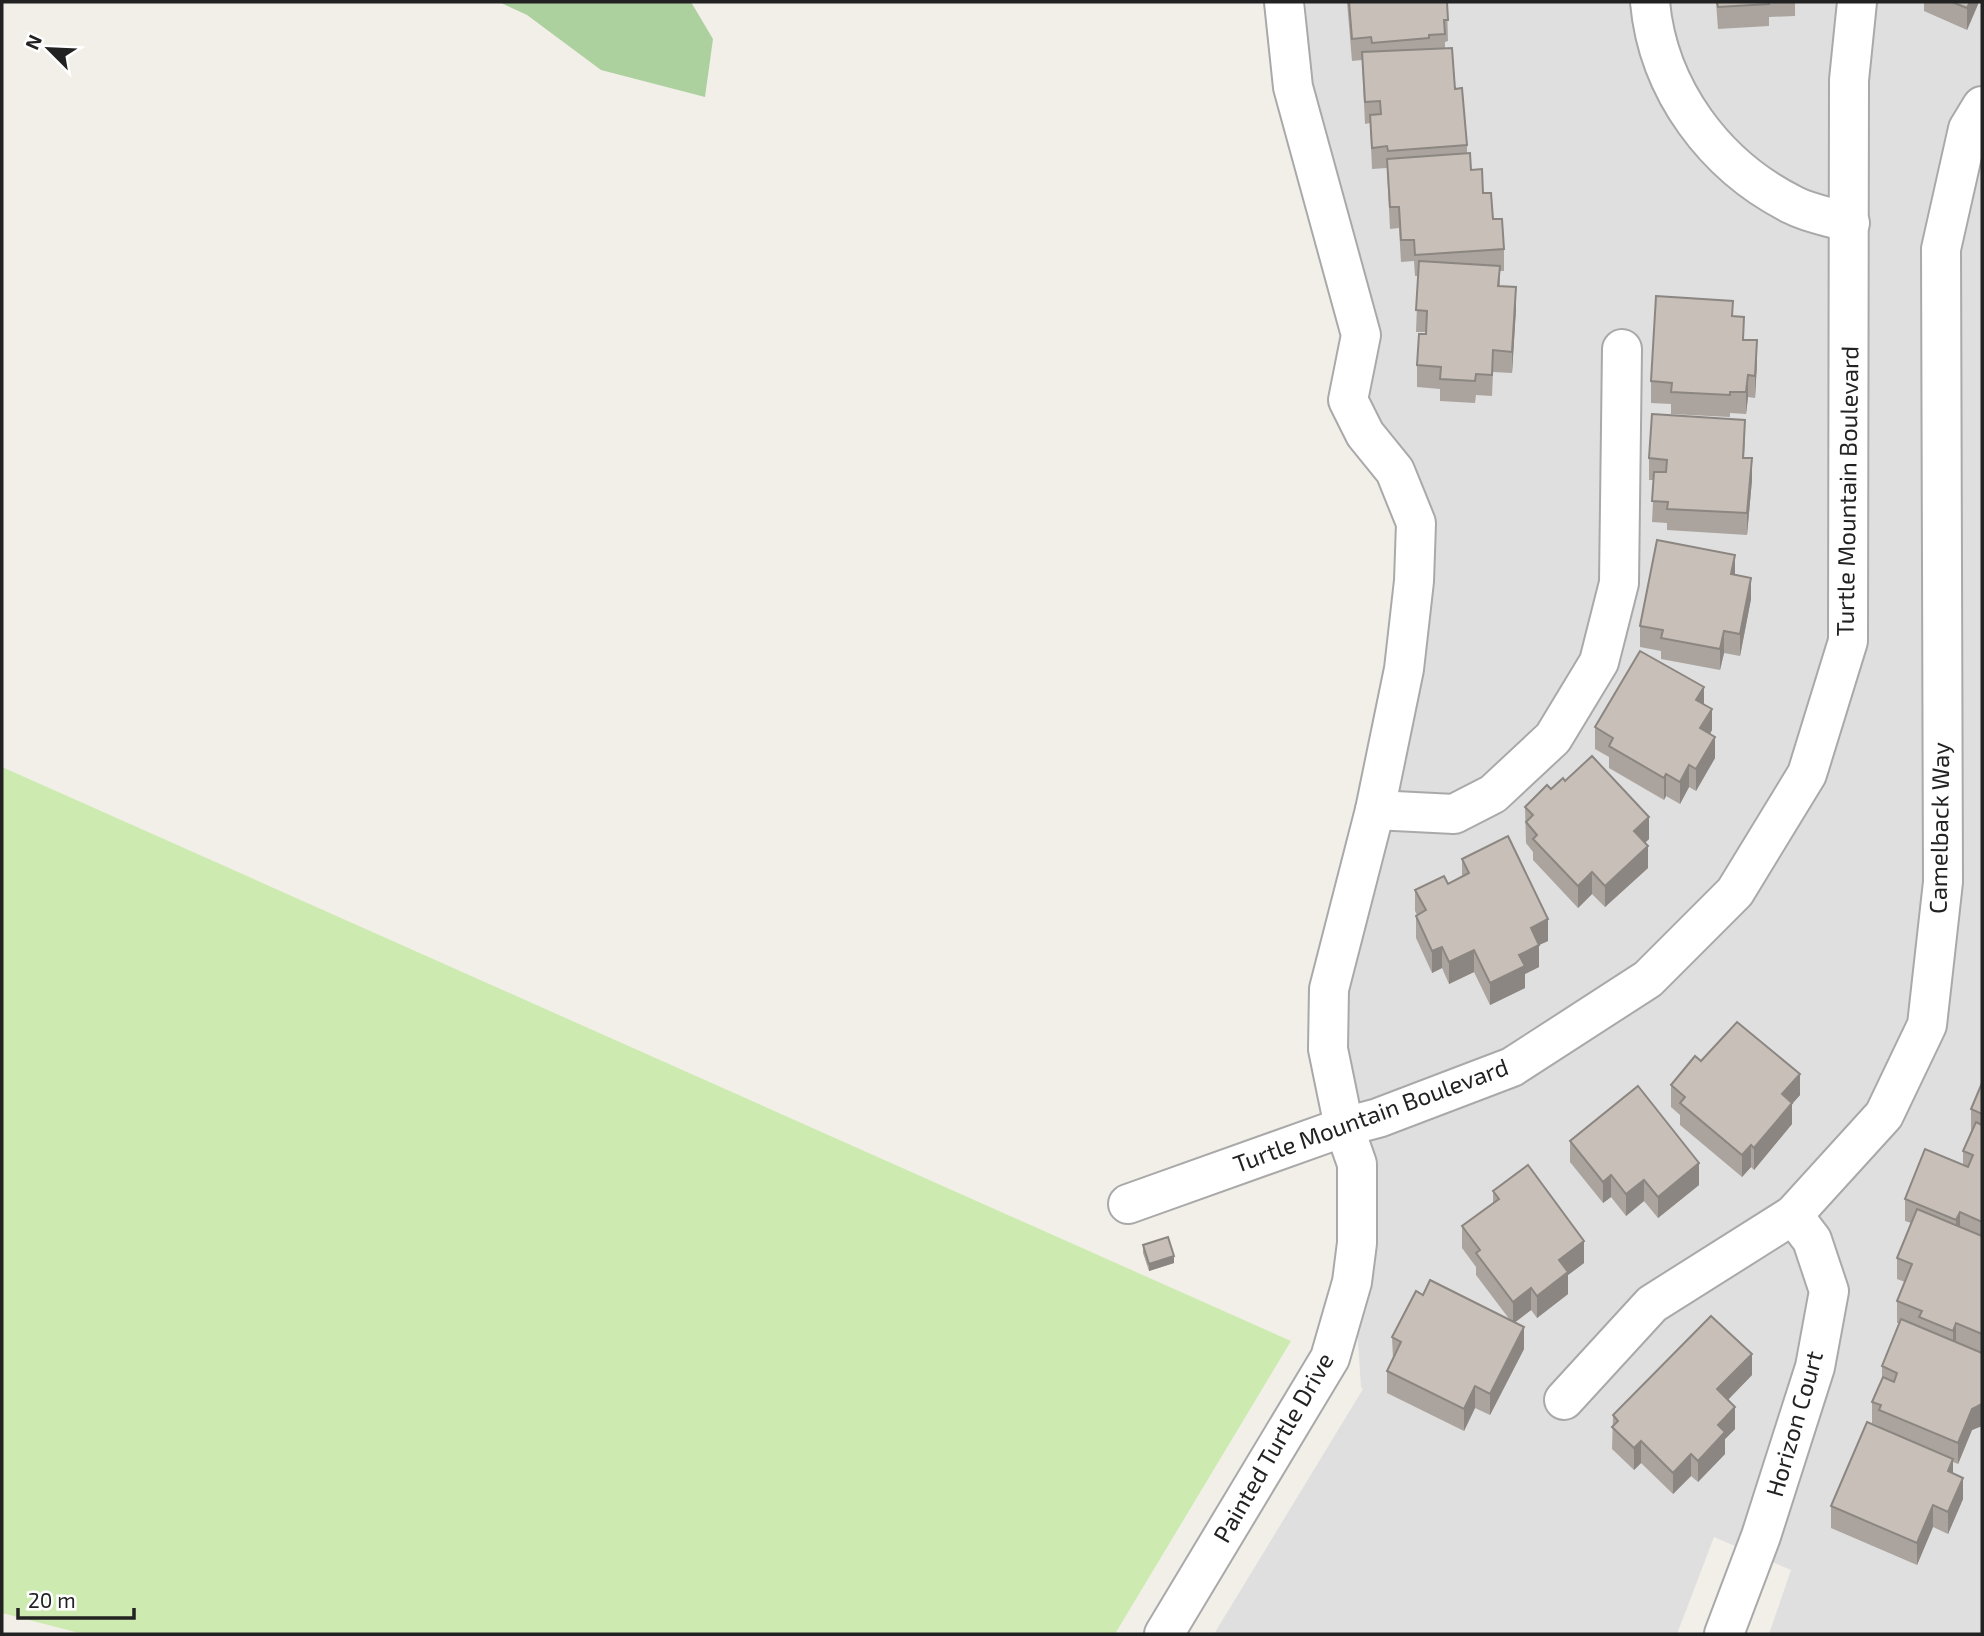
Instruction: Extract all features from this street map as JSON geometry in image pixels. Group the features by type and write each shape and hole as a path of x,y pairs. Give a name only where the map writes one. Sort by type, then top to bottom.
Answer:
{"street":[{"name":"Painted Turtle Drive","path":"1164,1634 1330,1358 1346,1308 1357,1243 1357,1164 1344,1127 1328,1049 1329,989 1375,810 1404,669 1414,581 1416,523 1395,471 1365,434 1348,400 1361,335 1293,87 1284,2"},
{"path":"1650,2 1652,26 1678,98 1726,161 1794,206 1850,223"},
{"name":"Turtle Mountain Boulevard","path":"1128,1204 1344,1127 1378,1118 1512,1067 1648,979 1735,892 1807,774 1848,641 1849,79 1857,2"},
{"name":"Camelback Way","path":"1564,1400 1652,1304 1793,1215 1885,1115 1927,1025 1942,882 1941,249 1968,129 1982,106"},
{"path":"1375,810 1454,814 1493,794 1553,738 1599,662 1619,583 1622,349"},
{"name":"Horizon Court","path":"1724,1634 1761,1536 1815,1367 1829,1291 1812,1240 1793,1215"}],"shaded area":[{"path":"1306,2 1982,2 1982,1634 1769,1634 1791,1570 1714,1537 1677,1634 1214,1634 1363,1389 1338,1046 1401,725 1428,547 1361,405 1308,78"}],"green space":[{"path":"499,2 691,2 713,39 705,97 601,70 527,15"},
{"path":"2,767 1291,1341 1115,1634 83,1634 2,1613"}],"building":[{"path":"1349,2 1447,2 1448,20 1444,20 1445,34 1372,43 1371,37 1352,39"},
{"path":"1717,2 1769,2 1769,4 1718,7"},
{"path":"1952,2 1970,2 1967,8"},
{"path":"1452,48 1455,89 1462,88 1467,145 1388,151 1387,146 1372,148 1370,115 1381,114 1380,101 1365,102 1362,52"},
{"path":"1470,153 1471,170 1482,169 1483,193 1491,193 1493,219 1502,219 1504,249 1415,255 1414,240 1401,240 1399,207 1390,207 1387,159"},
{"path":"1419,261 1500,266 1498,286 1516,287 1512,352 1493,350 1492,375 1476,374 1475,381 1440,379 1441,367 1417,365 1419,334 1426,334 1427,311 1416,310"},
{"path":"1656,296 1733,301 1732,316 1744,317 1743,340 1757,340 1755,376 1748,375 1746,392 1730,392 1730,395 1671,392 1672,383 1651,381"},
{"path":"1652,414 1745,420 1743,458 1752,458 1747,513 1667,509 1668,502 1652,501 1654,472 1666,472 1667,460 1649,458"},
{"path":"1657,540 1735,555 1731,574 1751,578 1740,634 1724,631 1720,649 1661,638 1663,630 1640,626"},
{"path":"1640,651 1704,687 1696,700 1712,709 1700,728 1715,737 1696,769 1689,765 1680,782 1666,774 1664,778 1609,746 1613,738 1595,727"},
{"path":"1592,756 1649,817 1634,831 1648,846 1605,886 1592,872 1578,886 1533,839 1537,835 1526,822 1533,815 1525,807 1547,785 1551,789 1563,778 1565,781"},
{"path":"1508,836 1548,919 1531,928 1539,945 1519,955 1525,966 1490,983 1474,950 1449,962 1442,947 1432,951 1416,916 1426,910 1415,890 1444,876 1448,884 1469,873 1462,859"},
{"path":"1737,1022 1800,1074 1782,1094 1792,1103 1754,1148 1751,1145 1742,1155 1680,1103 1685,1097 1671,1085 1695,1056 1701,1061"},
{"path":"1982,1083 1982,1114 1971,1109"},
{"path":"1638,1086 1699,1163 1658,1197 1644,1180 1626,1194 1611,1175 1603,1182 1570,1141"},
{"path":"1976,1122 1982,1125 1982,1222 1960,1212 1956,1220 1905,1199 1925,1149 1968,1167 1973,1155 1963,1151"},
{"path":"1528,1165 1584,1241 1559,1260 1568,1272 1537,1296 1531,1288 1513,1302 1476,1253 1480,1250 1462,1226 1499,1199 1493,1191"},
{"path":"1917,1209 1982,1236 1982,1334 1956,1323 1953,1331 1919,1317 1922,1311 1897,1301 1912,1264 1897,1258"},
{"path":"1168,1237 1174,1256 1149,1264 1143,1245"},
{"path":"1430,1280 1524,1327 1490,1394 1475,1386 1464,1409 1387,1371 1401,1342 1392,1337 1416,1291 1423,1295"},
{"path":"1711,1316 1752,1354 1717,1389 1735,1407 1718,1425 1725,1432 1698,1461 1691,1454 1673,1473 1641,1441 1634,1448 1612,1427 1618,1421 1613,1415"},
{"path":"1901,1319 1982,1353 1982,1404 1972,1409 1958,1443 1879,1410 1881,1405 1872,1402 1883,1377 1894,1382 1897,1373 1882,1366"},
{"path":"1867,1422 1953,1459 1948,1471 1963,1478 1948,1512 1933,1505 1917,1543 1831,1506"}]}
